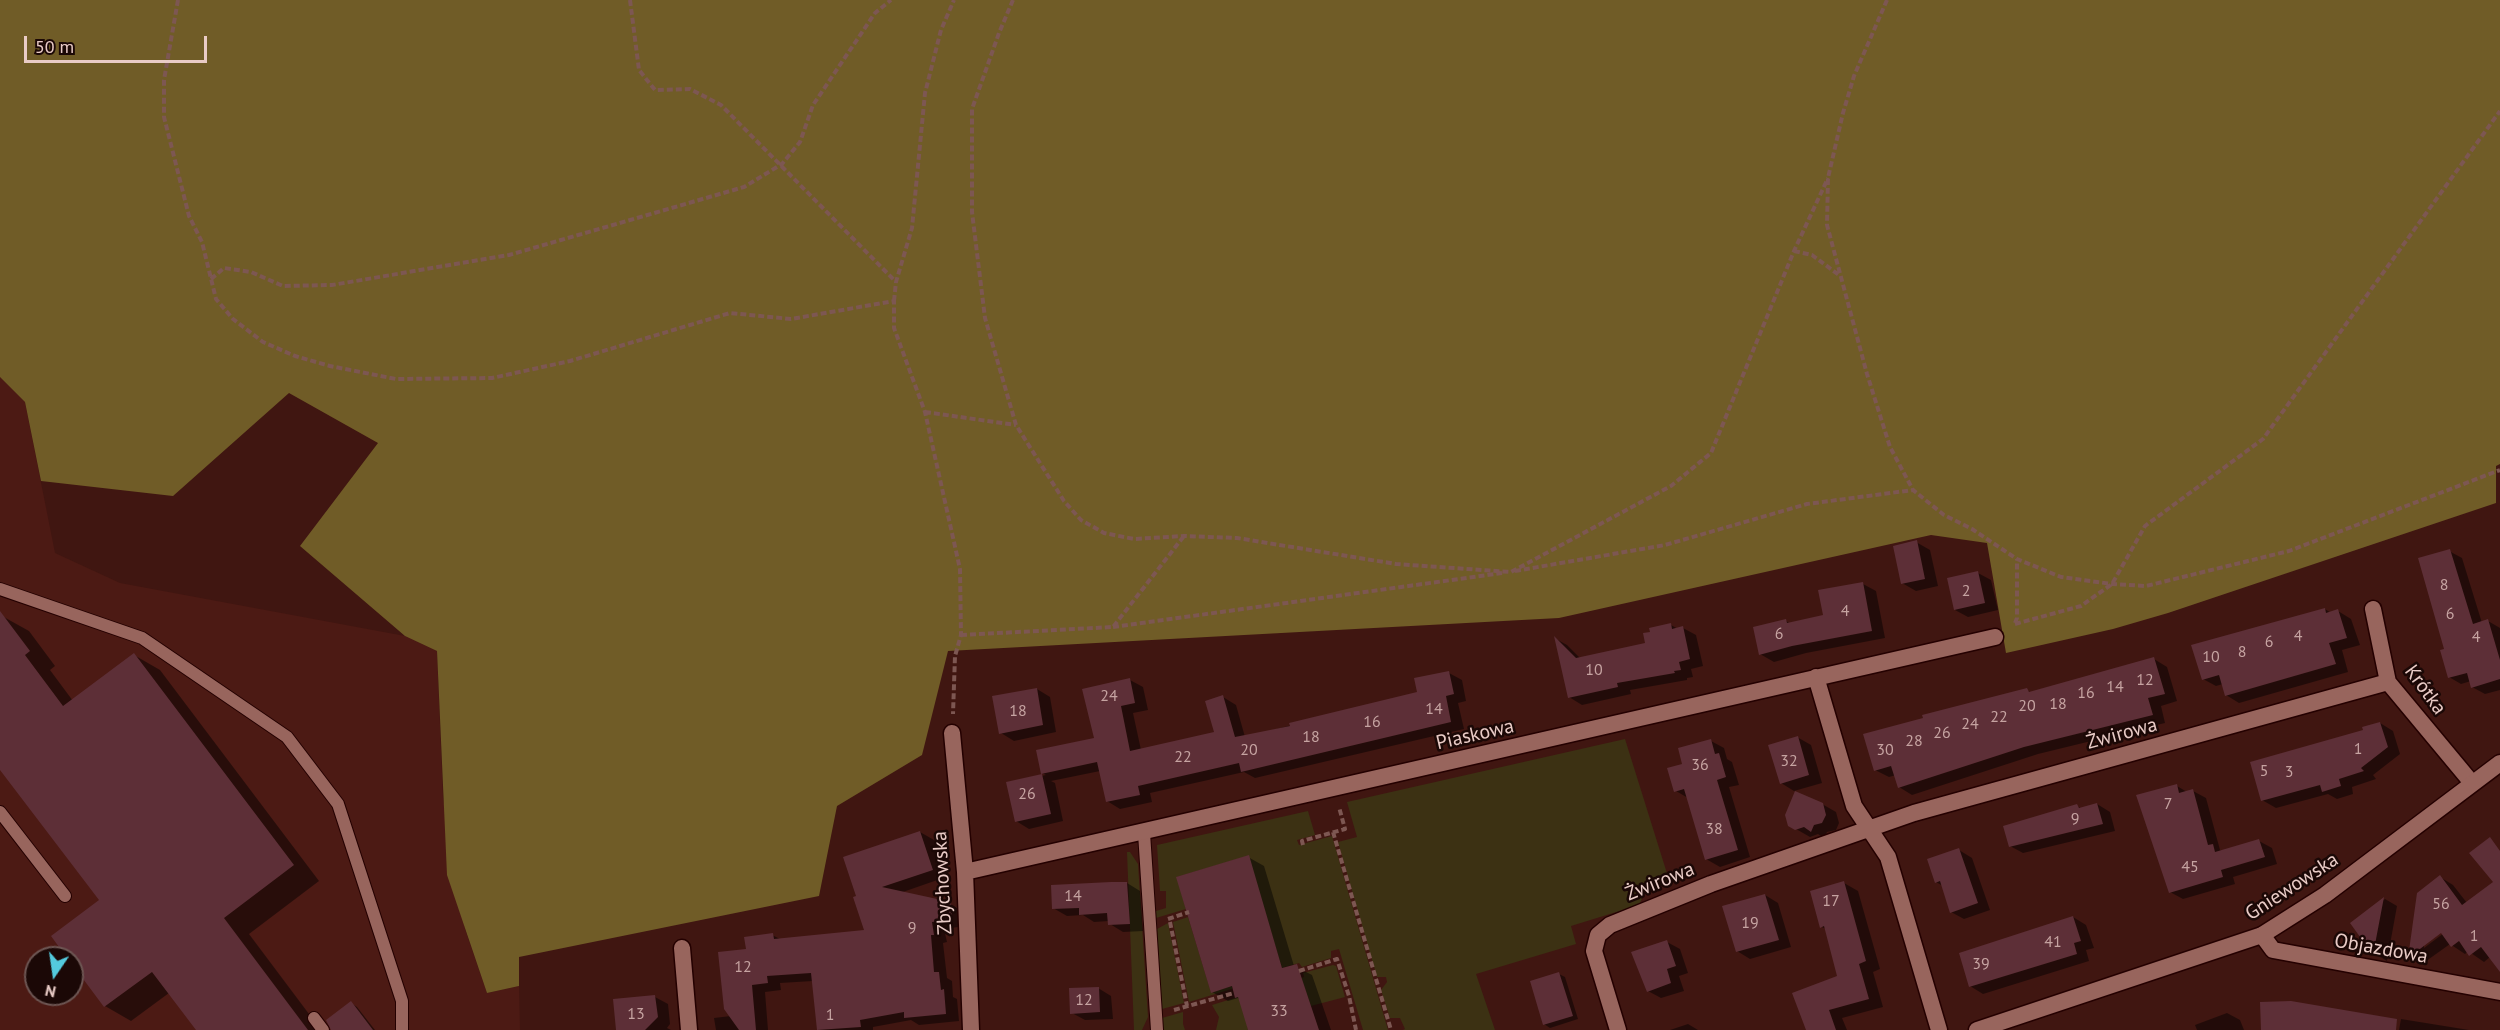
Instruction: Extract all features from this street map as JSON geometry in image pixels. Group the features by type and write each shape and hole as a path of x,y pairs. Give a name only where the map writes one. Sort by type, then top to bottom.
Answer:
{"street":[{"name":"Krótka","path":"2373,609 2388,682 2472,783"},
{"name":"Piaskowa","path":"965,872 1995,638"},
{"path":"1816,677 1854,806 1888,857 1939,1030"},
{"name":"Żwirowa","path":"1618,1030 1594,951 1598,935 1610,925 1711,884 1914,813 2388,682"},
{"name":"Zbychowska","path":"952,733 965,872 971,1030"},
{"name":"Gniewowska","path":"1977,1030 2262,935 2325,895 2500,763"},
{"name":"Objazdowa","path":"2262,935 2273,950 2500,992"},
{"path":"682,948 689,1030"}],"lane":[{"path":"0,589 142,638 287,737 338,804 402,1001 402,1030"},
{"path":"0,812 65,896"},
{"path":"1144,833 1157,1030"},
{"path":"314,1018 323,1030"}],"path":[{"path":"178,0 164,80 164,117 189,216 202,242 216,299 233,319 263,342 295,356 330,366 396,379 492,378 570,361 730,314 791,319 894,301"},
{"path":"630,0 639,70 655,90 690,89 721,105 782,164 896,282"},
{"path":"211,279 224,268 251,272 283,286 332,285 509,255 744,188 782,164 800,142 813,105 830,78 875,13 891,0"},
{"path":"952,733 955,656 961,635 960,568 926,412 894,328 894,301 896,282 912,228 925,93 941,30 954,0"},
{"path":"1013,0 972,109 972,212 985,318 1016,424 1064,501 1081,520 1104,533 1134,539 1237,538 1396,564 1511,572 1671,486 1711,453 1794,251 1828,178 1854,76 1887,0"},
{"path":"1995,638 2015,624 2081,606 2112,584 2145,526 2263,439 2500,111"},
{"path":"1828,178 1827,225 1890,447 1913,490 1944,515 1972,529 2018,559 2061,577 2146,586 2289,551 2500,470"},
{"path":"1794,251 1812,255 1840,276"},
{"path":"926,412 1016,424"},
{"path":"961,635 1113,627 1511,572 1665,545 1807,504 1913,490"},
{"path":"1113,627 1184,537"},
{"path":"2015,624 2018,559"},
{"path":"1303,845 1302,841 1345,829 1334,789"},
{"path":"1333,832 1390,1030"},
{"path":"1170,918 1187,1006"},
{"path":"1299,972 1337,959 1349,996 1356,1030"},
{"path":"1156,1015 1234,993"}],"shaded area":[{"path":"0,0 2500,0 2500,464 2496,466 2496,503 2168,613 2113,629 2006,653 1987,543 1931,535 1559,618 948,651 922,755 837,806 819,896 519,957 519,986 487,993 447,875 437,651 405,636 300,546 378,443 289,393 173,496 41,481 25,402 0,377"},
{"path":"0,377 25,402 55,553 120,583 405,636 437,651 443,798 465,929 487,993 519,986 520,1030 0,1030"},
{"path":"1625,739 1670,883 1646,890 1639,905 1571,926 1576,944 1476,974 1495,1030 1403,1030 1405,1029 1400,1018 1390,1018 1381,990 1387,982 1386,977 1377,977 1338,842 1357,837 1347,802"},
{"path":"1308,811 1315,835 1297,840 1299,845 1332,836 1388,1030 1363,1030 1339,949 1331,951 1331,958 1302,967 1299,963 1282,968 1248,856 1177,877 1186,909 1156,918 1156,911 1166,908 1166,891 1160,891 1157,845"},
{"path":"1127,852 1130,852 1138,864 1148,1017 1142,1030 1134,1030"},
{"path":"1188,917 1211,992 1232,986 1232,989 1189,1002 1173,922"},
{"path":"1168,923 1184,1003 1162,1009 1157,929"},
{"path":"1336,966 1345,997 1311,1006 1301,978 1304,977 1303,973"},
{"path":"1241,996 1248,1030 1216,1030 1219,1017 1212,1005"},
{"path":"1183,1012 1185,1030 1163,1030 1162,1018"}],"building":[{"path":"1917,540 1925,579 1901,584 1893,546"},
{"path":"2450,549 2473,624 2488,619 2500,660 2500,679 2471,688 2467,673 2448,678 2440,650 2444,649 2418,558"},
{"path":"1978,571 1985,603 1954,610 1947,578"},
{"path":"1863,582 1872,631 1792,646 1759,655 1753,627 1786,619 1787,623 1823,615 1818,590"},
{"path":"2325,608 2326,613 2338,609 2347,638 2329,643 2336,664 2225,696 2219,675 2202,680 2191,645"},
{"path":"0,611 30,651 25,655 63,706 134,653 294,865 224,918 308,1030 196,1030 152,972 104,1007 84,980 84,946 58,946 51,936 99,900 0,770"},
{"path":"1671,623 1672,629 1683,626 1690,659 1679,662 1681,670 1617,683 1618,687 1568,698 1554,636 1576,658 1645,643 1643,633 1650,632 1649,628"},
{"path":"2154,657 2165,694 2148,698 2153,715 2024,747 1898,788 1891,766 1874,771 1863,734 1923,718 1922,715 2027,688 2029,692"},
{"path":"1449,671 1454,694 1446,696 1451,722 1241,772 1239,763 1138,786 1140,795 1106,802 1097,762 1041,774 1036,750 1094,738 1082,689 1130,678 1135,703 1121,706 1130,751 1214,732 1205,701 1223,695 1235,737 1290,726 1289,723 1417,692 1414,678"},
{"path":"1037,688 1043,725 999,734 992,696"},
{"path":"2380,722 2388,747 2361,768 2364,771 2339,779 2341,786 2322,792 2320,785 2261,801 2250,762 2363,730 2362,727"},
{"path":"1798,736 1809,775 1780,784 1768,745"},
{"path":"1711,739 1715,754 1719,753 1726,777 1717,780 1738,850 1705,860 1684,789 1674,792 1667,768 1682,764 1678,748"},
{"path":"1042,774 1051,814 1015,822 1006,782"},
{"path":"2177,784 2179,793 2193,789 2208,845 2213,844 2215,852 2259,839 2265,857 2221,870 2223,877 2169,893 2136,795"},
{"path":"1795,791 1823,803 1826,815 1822,823 1814,825 1811,832 1804,827 1795,830 1788,826 1785,815"},
{"path":"2097,803 2103,824 2009,847 2003,826 2077,804 2079,808"},
{"path":"920,831 933,870 882,887 951,902 952,919 932,922 934,935 931,935 934,972 939,972 941,990 944,989 946,1014 904,1018 904,1012 860,1020 861,1027 817,1030 811,973 767,976 768,983 752,985 756,1030 739,1030 724,1009 718,952 746,949 744,937 773,933 774,939 864,930 843,857"},
{"path":"2490,837 2500,851 2500,972 2481,947 2469,956 2459,941 2451,947 2441,933 2408,958 2417,893 2440,875 2462,905 2493,882 2469,853"},
{"path":"1959,848 1978,903 1950,913 1940,881 1935,883 1927,859"},
{"path":"1249,855 1282,968 1297,964 1319,1030 1248,1030 1238,997 1235,998 1232,986 1211,993 1176,877"},
{"path":"1844,881 1866,961 1859,964 1869,999 1829,1010 1836,1030 1806,1030 1792,993 1837,976 1824,926 1820,928 1810,891"},
{"path":"1127,882 1130,924 1108,925 1107,913 1079,915 1079,908 1052,909 1051,885"},
{"path":"1765,894 1779,940 1736,952 1722,906"},
{"path":"2384,897 2373,955 2350,923"},
{"path":"2073,916 2081,941 2074,943 2077,954 1969,987 1959,953"},
{"path":"1667,940 1676,966 1667,969 1671,983 1647,992 1631,952"},
{"path":"1559,972 1573,1016 1543,1025 1530,981"},
{"path":"1099,987 1100,1012 1070,1014 1069,988"},
{"path":"655,995 658,1017 645,1030 616,1030 613,999"},
{"path":"351,1001 373,1030 331,1030 326,1020"},
{"path":"2291,1001 2397,1019 2396,1030 2261,1030 2260,1002"}]}
